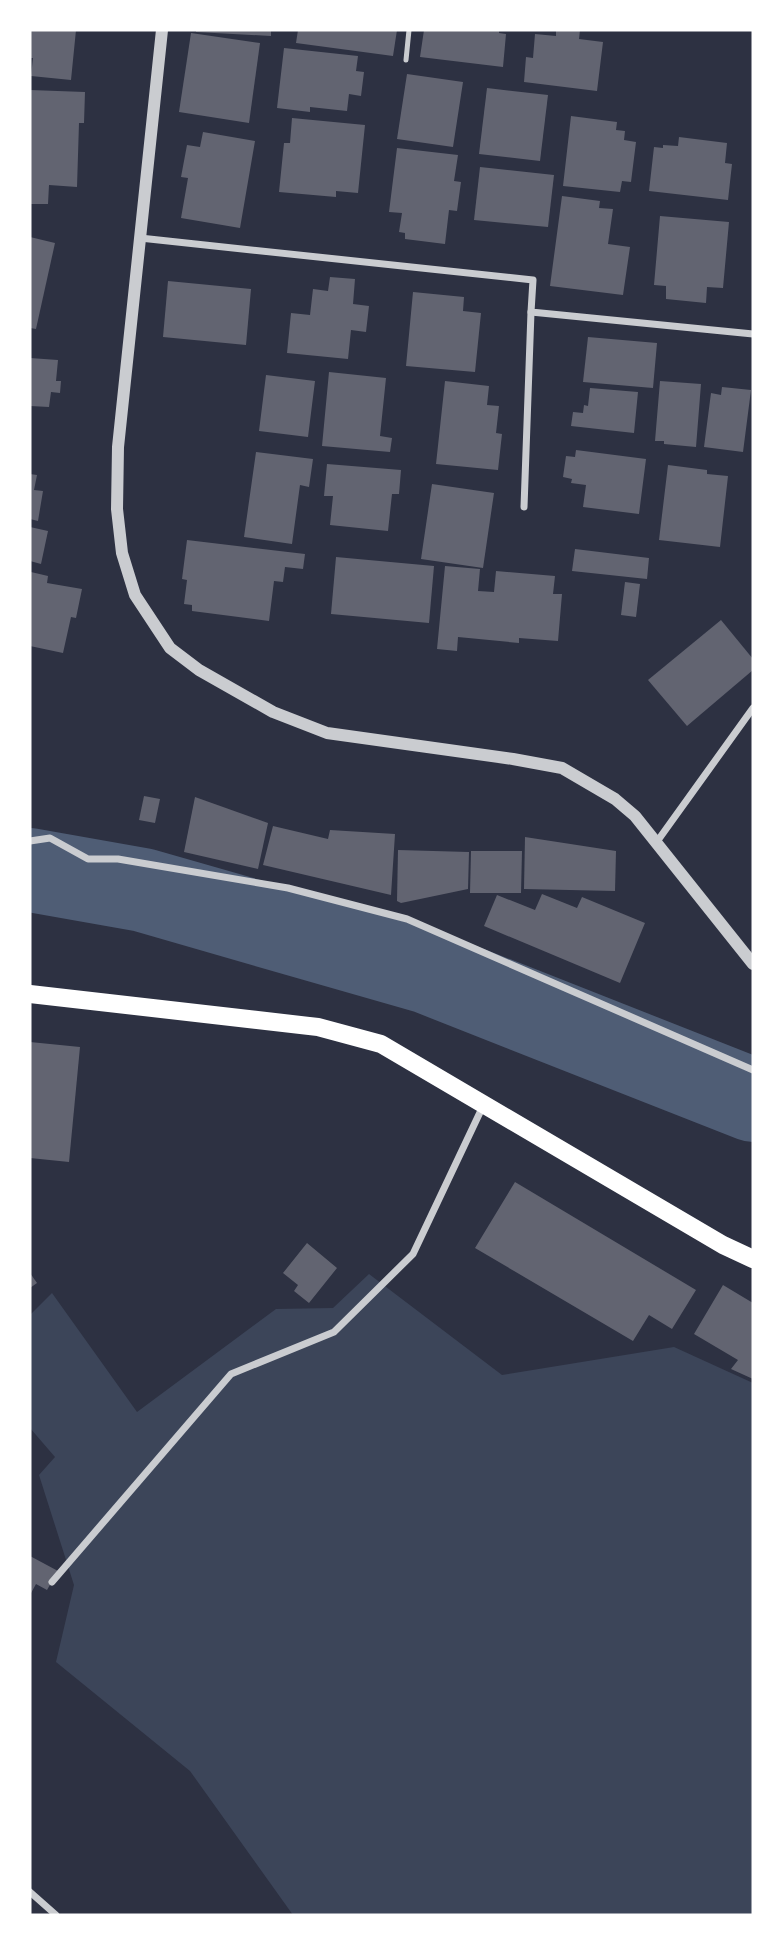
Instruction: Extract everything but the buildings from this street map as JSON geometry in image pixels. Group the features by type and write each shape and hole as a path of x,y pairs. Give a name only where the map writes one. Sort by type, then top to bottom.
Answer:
{"main road":[{"path":"30,993 318,1027 381,1044 723,1245 753,1259"}],"street":[{"path":"162,30 118,447 117,509 122,553 135,595 170,648 199,670 272,712 327,733 562,768 615,799 635,816 753,964"},
{"path":"139,238 533,280 524,507"},
{"path":"531,312 753,334"},
{"path":"656,844 753,708"},
{"path":"30,841 50,838 88,859 118,859 288,888 407,919 753,1070"},
{"path":"52,1582 231,1374 334,1332 413,1254 484,1105"},
{"path":"30,1892 56,1915"}],"lane":[{"path":"406,61 409,30"}],"shaded area":[{"path":"369,1274 502,1375 674,1347 753,1383 753,1915 293,1915 190,1771 56,1662 74,1585 39,1475 55,1457 30,1428 30,1315 52,1293 137,1412 276,1309 333,1308"}],"waterway":[{"path":"30,870 143,890 428,972 753,1100"}]}
